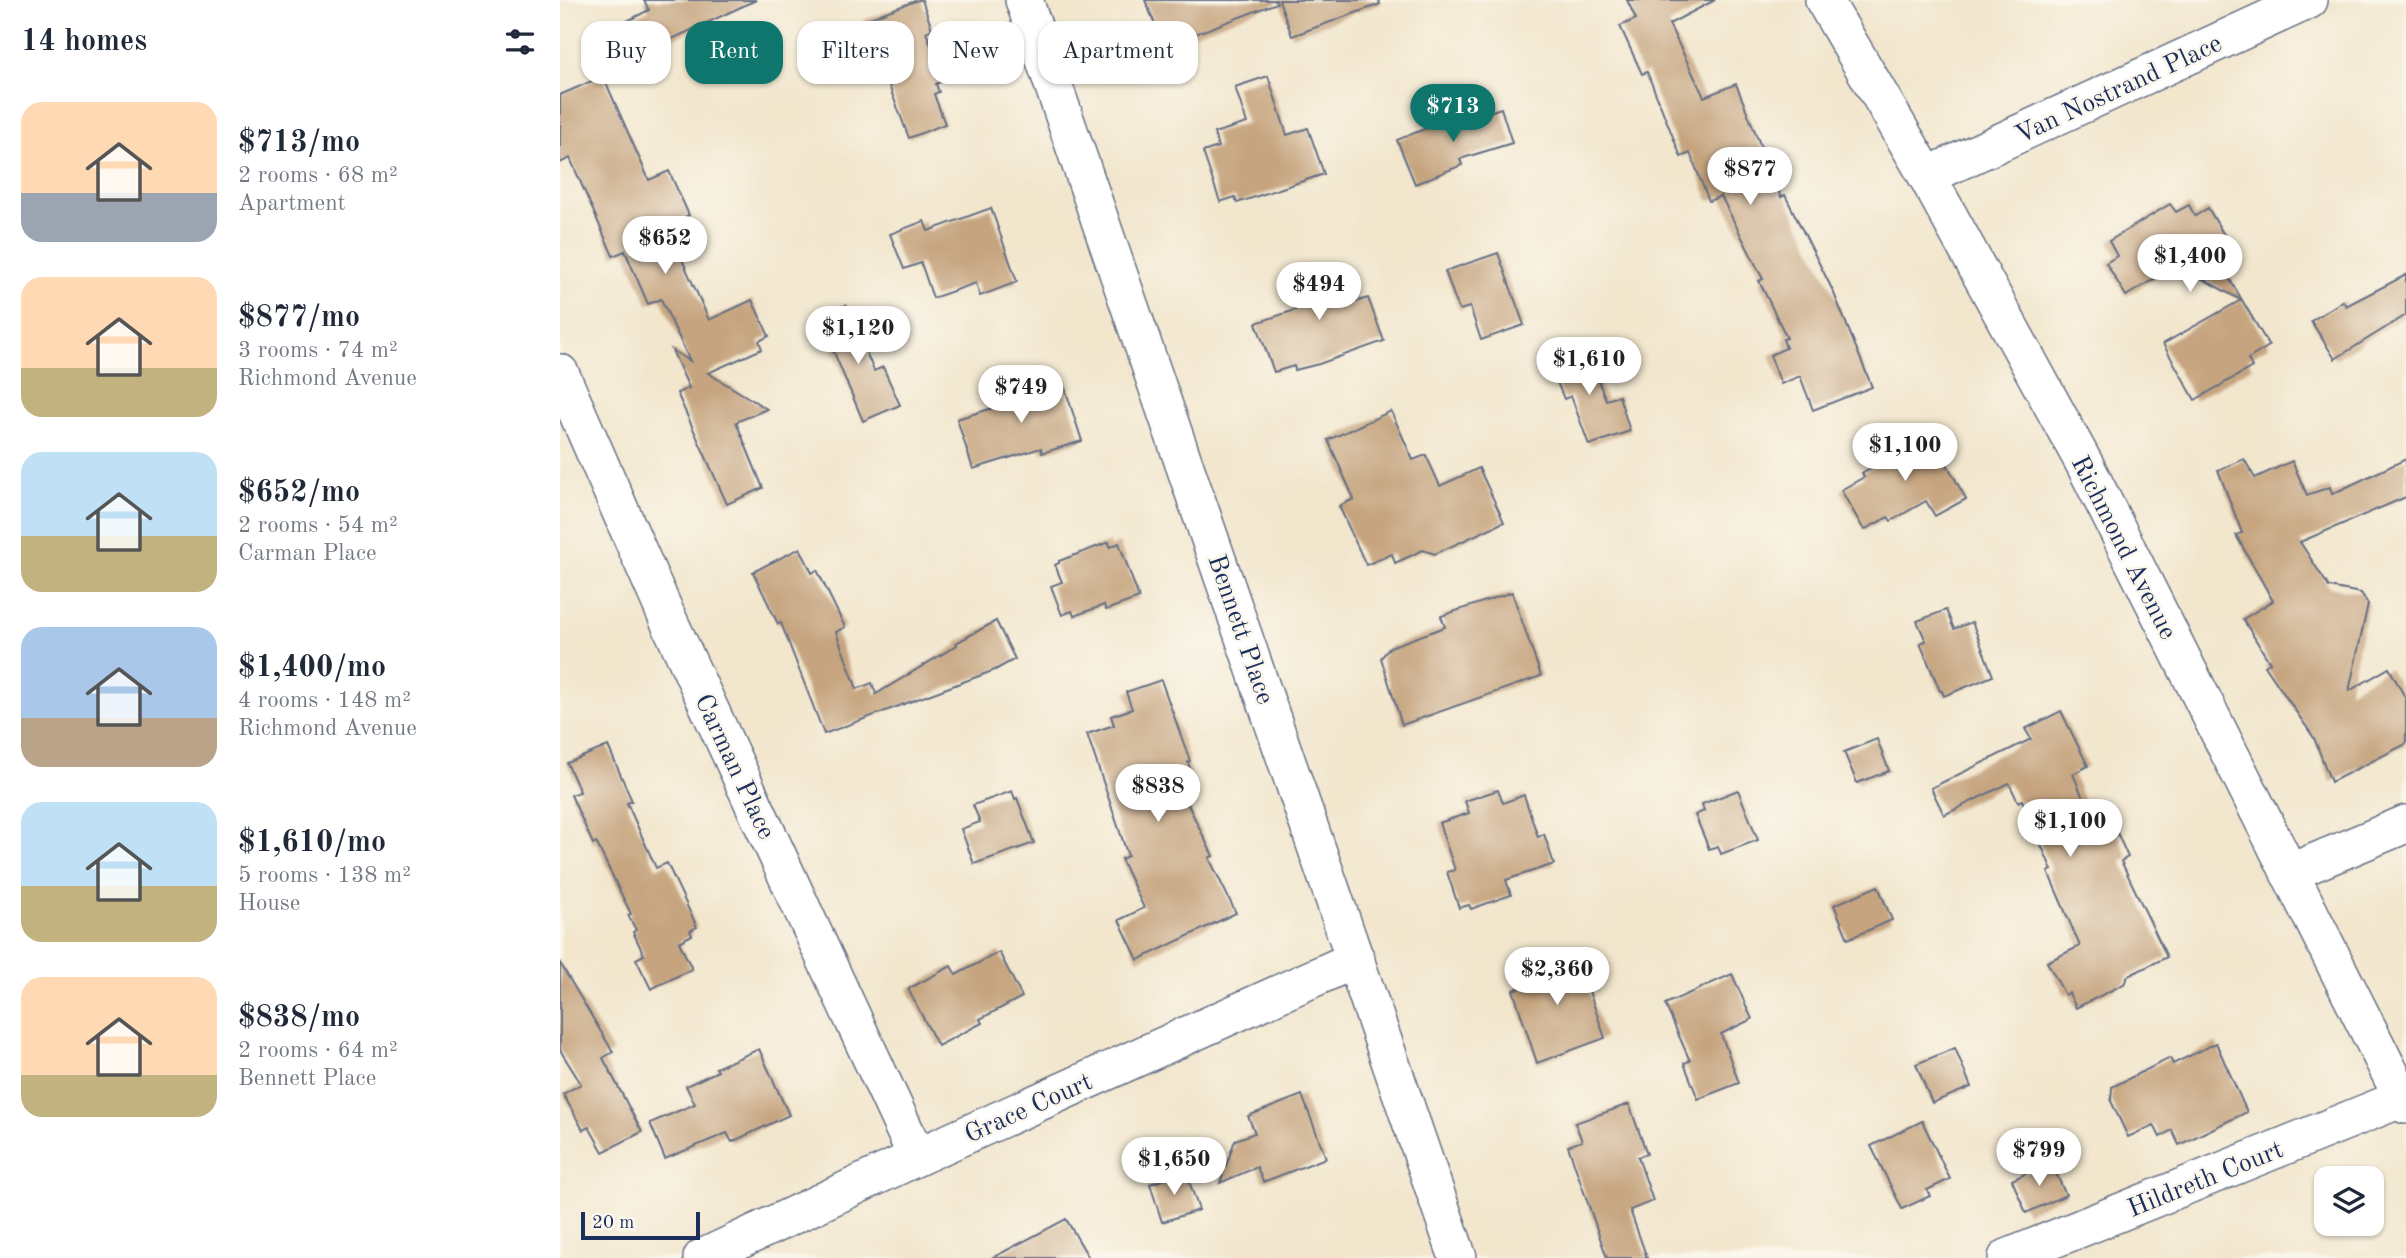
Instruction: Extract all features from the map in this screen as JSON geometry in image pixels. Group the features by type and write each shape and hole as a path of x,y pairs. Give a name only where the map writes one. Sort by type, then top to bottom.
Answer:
{"street":[{"name":"Bennett Place","path":"1024,0 1458,1258"},
{"name":"Richmond Avenue","path":"1824,0 1927,176 2085,465 2405,1101"},
{"name":"Van Nostrand Place","path":"1927,176 2309,0"},
{"name":"Carman Place","path":"560,373 667,617 917,1157"},
{"path":"2289,873 2406,824"},
{"name":"Grace Court","path":"702,1258 917,1157 1356,959"},
{"name":"Hildreth Court","path":"2007,1258 2405,1101"}],"building":[{"path":"644,0 756,0 711,21 685,21 685,33 671,40 671,21 627,21 649,10"},
{"path":"922,0 929,21 926,32 928,84 936,84 939,92 934,94 945,124 909,138 888,84 914,84 914,21 864,20"},
{"path":"1145,0 1276,0 1277,3 1198,33 1198,21 1154,21"},
{"path":"1279,0 1379,0 1380,4 1292,36"},
{"path":"1627,0 1715,0 1669,24 1704,97 1736,84 1781,197 1785,195 1833,291 1872,387 1813,410 1800,376 1781,384 1770,355 1786,348 1783,339 1787,338 1759,281 1763,279 1721,196 1709,201 1690,153 1681,157 1647,72 1642,74 1620,26 1636,19"},
{"path":"1268,76 1287,135 1308,128 1324,174 1237,203 1235,197 1220,202 1203,152 1218,147 1214,133 1247,123 1235,87"},
{"path":"585,84 607,84 649,180 669,171 689,215 667,226 709,320 752,300 769,336 759,341 762,349 708,373 767,409 736,422 763,488 727,504 677,393 689,388 672,350 690,361 661,299 648,304 625,251 613,256 570,158 560,163 560,95"},
{"path":"1501,108 1512,143 1460,159 1462,165 1415,184 1397,140 1444,121 1446,126"},
{"path":"2170,204 2176,212 2189,205 2195,216 2208,208 2227,240 2212,249 2269,346 2248,359 2252,367 2195,400 2163,344 2241,300 2177,265 2126,296 2106,263 2117,256 2109,241"},
{"path":"991,208 1017,282 980,296 976,283 933,298 921,263 904,269 890,234 924,221 928,231"},
{"path":"1498,253 1524,325 1481,340 1470,307 1459,310 1445,271"},
{"path":"1336,263 1344,285 1349,283 1356,302 1368,298 1384,341 1319,364 1295,370 1294,366 1274,372 1256,323 1295,310 1285,280"},
{"path":"2406,275 2406,315 2335,359 2311,321 2343,301 2346,306"},
{"path":"846,305 874,371 883,367 900,405 863,421 819,317"},
{"path":"1584,346 1606,400 1619,396 1630,431 1589,445 1571,396 1564,399 1548,361"},
{"path":"1063,382 1082,441 1042,453 1041,448 973,469 957,419 1006,404 1002,393 1031,384 1033,391"},
{"path":"1391,411 1413,460 1426,455 1440,486 1479,468 1504,522 1435,554 1423,550 1395,563 1392,554 1366,565 1339,506 1354,499 1328,440"},
{"path":"1926,426 1966,499 1935,516 1926,501 1891,521 1888,517 1864,530 1841,490 1864,477 1862,473 1896,454 1891,445"},
{"path":"2244,459 2255,478 2292,461 2307,495 2330,487 2332,494 2406,459 2406,497 2300,542 2329,587 2361,593 2368,604 2349,691 2389,668 2406,699 2406,744 2331,782 2314,738 2265,666 2270,663 2243,619 2273,601 2236,535 2242,533 2218,470"},
{"path":"1109,542 1110,547 1119,543 1139,598 1106,610 1104,605 1074,616 1072,611 1062,615 1051,586 1062,582 1055,565 1059,561"},
{"path":"800,548 812,573 817,570 845,627 836,632 857,689 872,683 876,694 996,621 1015,659 995,670 824,734 781,623 778,624 753,572"},
{"path":"1512,592 1541,676 1402,725 1381,658 1390,647 1445,627 1441,616"},
{"path":"1946,610 1954,629 1972,622 1993,676 1944,696 1920,643 1926,641 1917,621"},
{"path":"1161,680 1190,761 1188,762 1193,779 1178,784 1213,856 1209,858 1236,913 1138,960 1119,920 1144,908 1121,859 1128,856 1087,734 1114,725 1111,716 1132,709 1126,692"},
{"path":"2061,711 2088,766 2073,774 2098,834 2114,826 2128,857 2121,861 2167,957 2128,976 2124,984 2076,1008 2069,993 2065,995 2047,962 2080,946 2048,872 2052,870 2022,800 2018,802 2009,783 1944,815 1931,788 2031,739 2025,729"},
{"path":"1877,739 1889,771 1857,783 1844,752"},
{"path":"608,746 632,801 627,803 656,868 667,863 697,927 690,931 692,935 679,942 692,969 651,989 636,959 644,955 633,932 636,930 628,915 631,914 596,842 593,844 571,795 580,792 567,763"},
{"path":"1498,790 1503,803 1524,795 1538,837 1544,834 1554,864 1506,880 1511,895 1471,909 1469,905 1459,908 1447,872 1455,870 1439,823 1469,813 1465,801"},
{"path":"1738,790 1758,840 1721,854 1718,846 1709,849 1695,815 1704,811 1702,804"},
{"path":"1012,791 1034,843 974,864 961,829 980,822 973,805"},
{"path":"1878,886 1892,920 1848,939 1834,905"},
{"path":"1575,950 1605,1038 1537,1063 1513,990 1522,987 1516,971"},
{"path":"999,952 1022,997 980,1019 982,1023 938,1046 908,989 951,966 956,975"},
{"path":"560,963 613,1052 603,1058 642,1132 603,1152 589,1127 583,1130 563,1094 581,1084 560,1050"},
{"path":"1732,974 1752,1019 1721,1034 1739,1083 1698,1099 1684,1063 1690,1061 1665,1004"},
{"path":"2216,1043 2247,1112 2179,1145 2172,1130 2160,1137 2154,1125 2128,1137 2111,1101 2112,1087 2170,1058 2173,1064"},
{"path":"1955,1048 1971,1087 1932,1103 1916,1064"},
{"path":"759,1049 789,1115 732,1142 727,1133 665,1159 650,1123 695,1104 686,1086 718,1071 716,1068"},
{"path":"1302,1095 1326,1158 1263,1182 1257,1167 1220,1183 1235,1140 1255,1133 1248,1116"},
{"path":"1629,1104 1647,1154 1638,1157 1653,1201 1630,1210 1647,1258 1607,1258 1568,1146 1582,1141 1575,1123"},
{"path":"1922,1121 1950,1179 1927,1190 1930,1196 1902,1209 1871,1146"},
{"path":"2051,1162 2066,1195 2026,1213 2012,1180"},
{"path":"1186,1172 1199,1210 1162,1222 1150,1184"},
{"path":"1066,1219 1089,1258 992,1258"}]}
